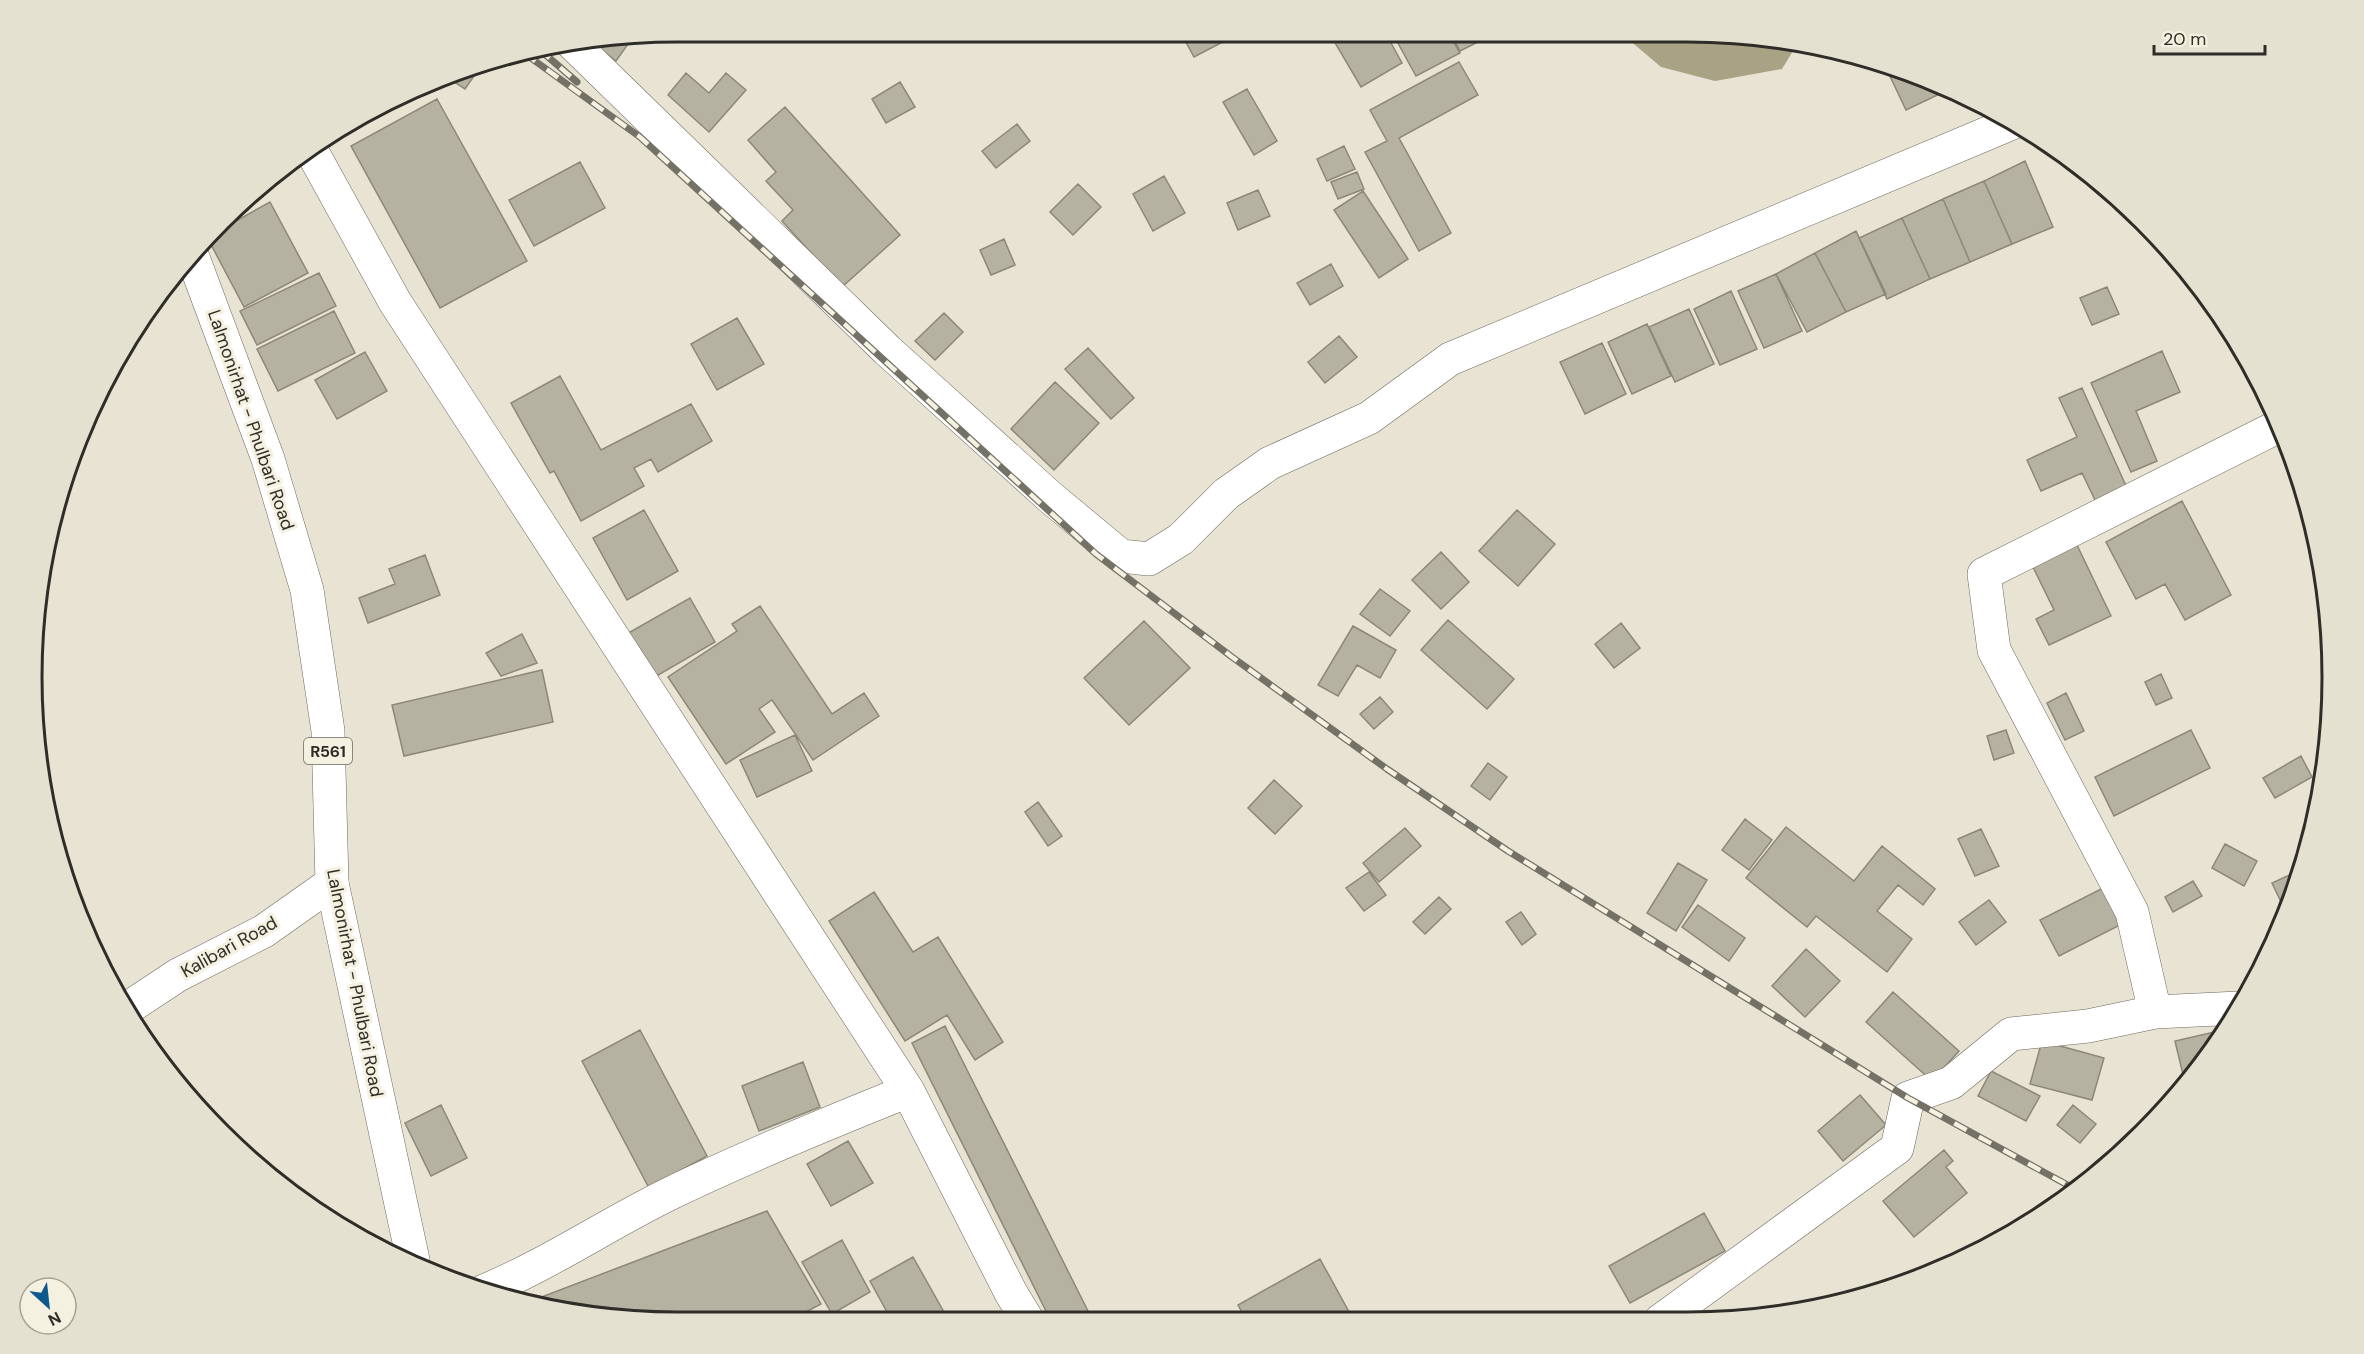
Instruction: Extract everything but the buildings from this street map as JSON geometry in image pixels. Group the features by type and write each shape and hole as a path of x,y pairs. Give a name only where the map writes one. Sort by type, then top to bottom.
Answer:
{"street":[{"path":"579,50 887,350 1033,481 1122,556 1149,559 1181,539 1226,494 1270,464 1369,418 1450,359 2004,126"},
{"path":"314,156 395,302 908,1091 1023,1312"},
{"name":"Lalmonirhat - Phulbari Road","path":"195,264 268,459 307,591 328,731 332,883 411,1254"},
{"path":"2155,1012 2132,912 1994,650 1984,574 2272,429"},
{"name":"Kalibari Road","path":"133,1004 178,975 264,931 332,883"},
{"path":"1672,1312 1897,1148 1908,1098 1951,1083 2011,1034 2088,1026 2155,1012 2228,1009"},
{"path":"497,1285 553,1260 669,1194 844,1116 908,1091"}],"shaded area":[{"path":"1632,42 1729,43 1793,51 1782,69 1715,81 1661,67"}],"railway":[{"path":"547,56 577,82"},
{"path":"532,59 640,137 1096,554 1232,657 1387,769 1508,851 1908,1098 2068,1185"}]}
